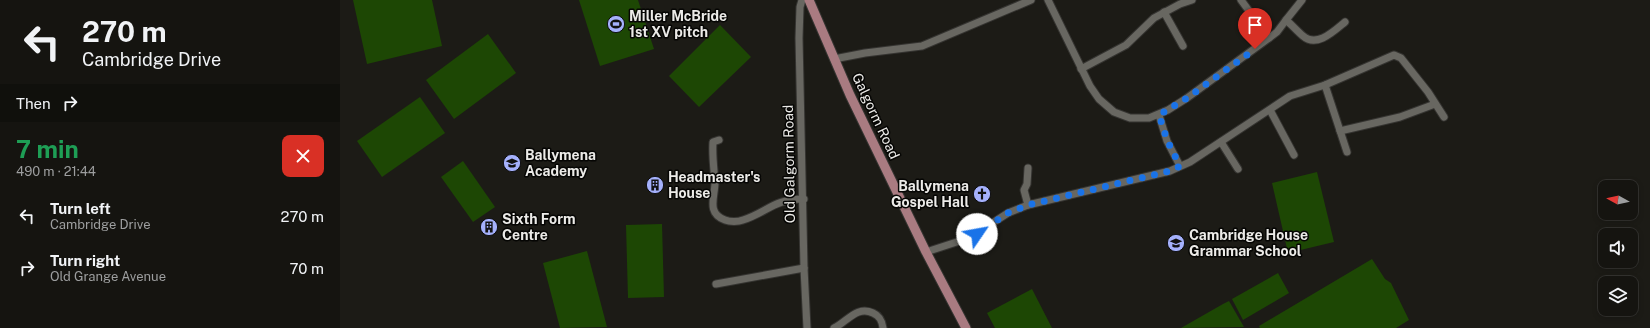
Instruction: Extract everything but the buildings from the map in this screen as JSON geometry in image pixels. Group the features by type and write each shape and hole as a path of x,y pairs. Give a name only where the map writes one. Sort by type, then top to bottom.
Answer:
{"main road":[{"name":"Galgorm Road","path":"809,0 834,59 926,252 966,328"}],"street":[{"name":"Old Galgorm Road","path":"802,0 800,7 799,38 804,199 804,268 807,328"},
{"path":"834,59 865,53 922,46 1031,0"},
{"path":"1048,0 1094,93 1114,112 1122,116 1140,119 1159,115 1194,93 1269,38 1277,32 1302,0"},
{"path":"1081,69 1126,45 1146,24 1164,12 1192,0"},
{"path":"1241,0 1269,38"},
{"path":"1164,12 1183,46"},
{"path":"1286,20 1304,37 1316,40 1324,38 1345,22"},
{"path":"926,252 969,238 1008,213 1028,205 1170,171 1190,162 1290,96 1325,85 1394,55 1401,58 1444,117"},
{"path":"1325,85 1347,152"},
{"path":"1340,131 1400,117 1435,104"},
{"path":"1270,110 1294,155"},
{"path":"1159,115 1167,140 1180,166"},
{"path":"719,140 713,142 712,156 715,185 712,201 714,210 719,217 728,221 740,221 782,201 804,199"},
{"path":"1221,142 1238,169"},
{"path":"1028,168 1027,184 1024,190 1028,205"},
{"path":"716,284 804,268"},
{"path":"834,328 856,312 868,311 881,319 883,328"}],"green space":[{"path":"353,0 432,0 442,46 367,64"},
{"name":"Miller McBride 1st XV pitch","path":"579,0 638,0 654,49 600,66"},
{"path":"720,25 751,57 699,107 669,76"},
{"path":"488,34 516,73 454,119 426,80"},
{"path":"420,97 445,133 382,177 357,141"},
{"path":"463,161 495,207 473,222 441,177"},
{"path":"1317,172 1334,242 1288,253 1272,183"},
{"path":"662,224 664,297 628,298 626,225"},
{"path":"587,251 607,327 560,328 543,263"},
{"path":"1372,259 1385,279 1391,283 1409,320 1396,328 1260,328 1259,326"},
{"path":"1278,273 1289,293 1243,320 1232,299"},
{"path":"1032,289 1052,328 995,328 987,313"},
{"path":"1229,301 1244,327 1181,328 1223,304"}],"place":[{"name":"Miller McBride 1st XV pitch","path":"616,24"},
{"name":"Ballymena Academy","path":"512,163"},
{"name":"Headmaster's House","path":"655,185"},
{"name":"Ballymena Gospel Hall","path":"982,194"},
{"name":"Sixth Form Centre","path":"489,227"},
{"name":"Cambridge House Grammar School","path":"1176,243"}],"route":[{"path":"977,234 1016,209 1170,171 1180,166 1167,140 1159,115 1187,98 1255,49"}]}
